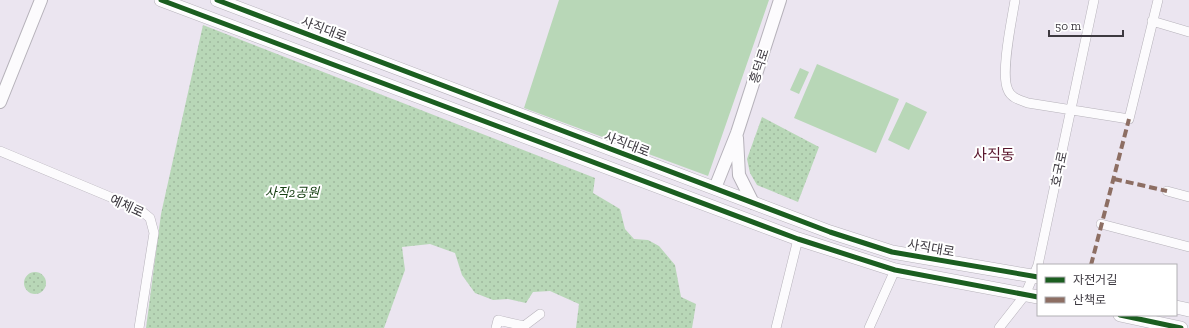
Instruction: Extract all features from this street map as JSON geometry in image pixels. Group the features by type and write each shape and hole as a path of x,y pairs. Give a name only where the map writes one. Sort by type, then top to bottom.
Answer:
{"main road":[{"path":"161,0 798,239 895,270 1032,296"},
{"name":"사직대로","path":"217,0 830,232 892,252 1036,276"},
{"path":"1177,307 1189,310"},
{"path":"1124,316 1155,325 1181,328"}],"street":[{"path":"0,102 41,0"},
{"name":"흥덕로","path":"715,188 737,133 780,0"},
{"path":"1015,0 1004,76 1008,90 1015,98 1028,103 1129,119 1158,0"},
{"name":"호국로","path":"1038,264 1072,110 1094,0"},
{"path":"1152,21 1189,32"},
{"path":"737,133 739,175 753,203"},
{"name":"예체로","path":"0,151 139,209 150,218 154,233 139,328"},
{"path":"1167,191 1189,197"},
{"path":"1101,224 1189,247"},
{"path":"776,328 798,239"},
{"path":"868,328 895,270"},
{"name":"호국로","path":"999,328 1032,296 1036,276"},
{"path":"496,328 498,320 524,326 540,314"}],"green space":[{"path":"559,0 769,0 708,176 524,108"},
{"name":"사직2공원","path":"203,25 595,178 593,193 620,209 625,229 634,239 648,240 659,246 675,265 681,297 696,304 692,328 576,328 579,304 550,291 533,292 526,303 508,299 493,300 475,293 462,275 455,253 430,244 402,247 405,270 384,328 146,328 161,214"},
{"path":"817,64 899,99 876,153 794,118"},
{"path":"800,68 809,72 799,94 790,90"},
{"path":"906,102 927,112 909,150 888,140"},
{"path":"762,117 819,147 798,202 757,185 750,173 747,159"},
{"path":"35,272 43,275 46,283 43,291 35,294 27,291 24,283 27,275"}],"marked path":[{"path":"1091,264 1129,119"},
{"path":"1114,179 1167,191"}],"cycle path":[{"path":"161,0 798,239 895,270 1037,297"},
{"path":"217,0 830,232 892,252 1037,277"},
{"path":"1125,316 1181,328"}],"district":[{"name":"사직동","path":"994,155"}]}
